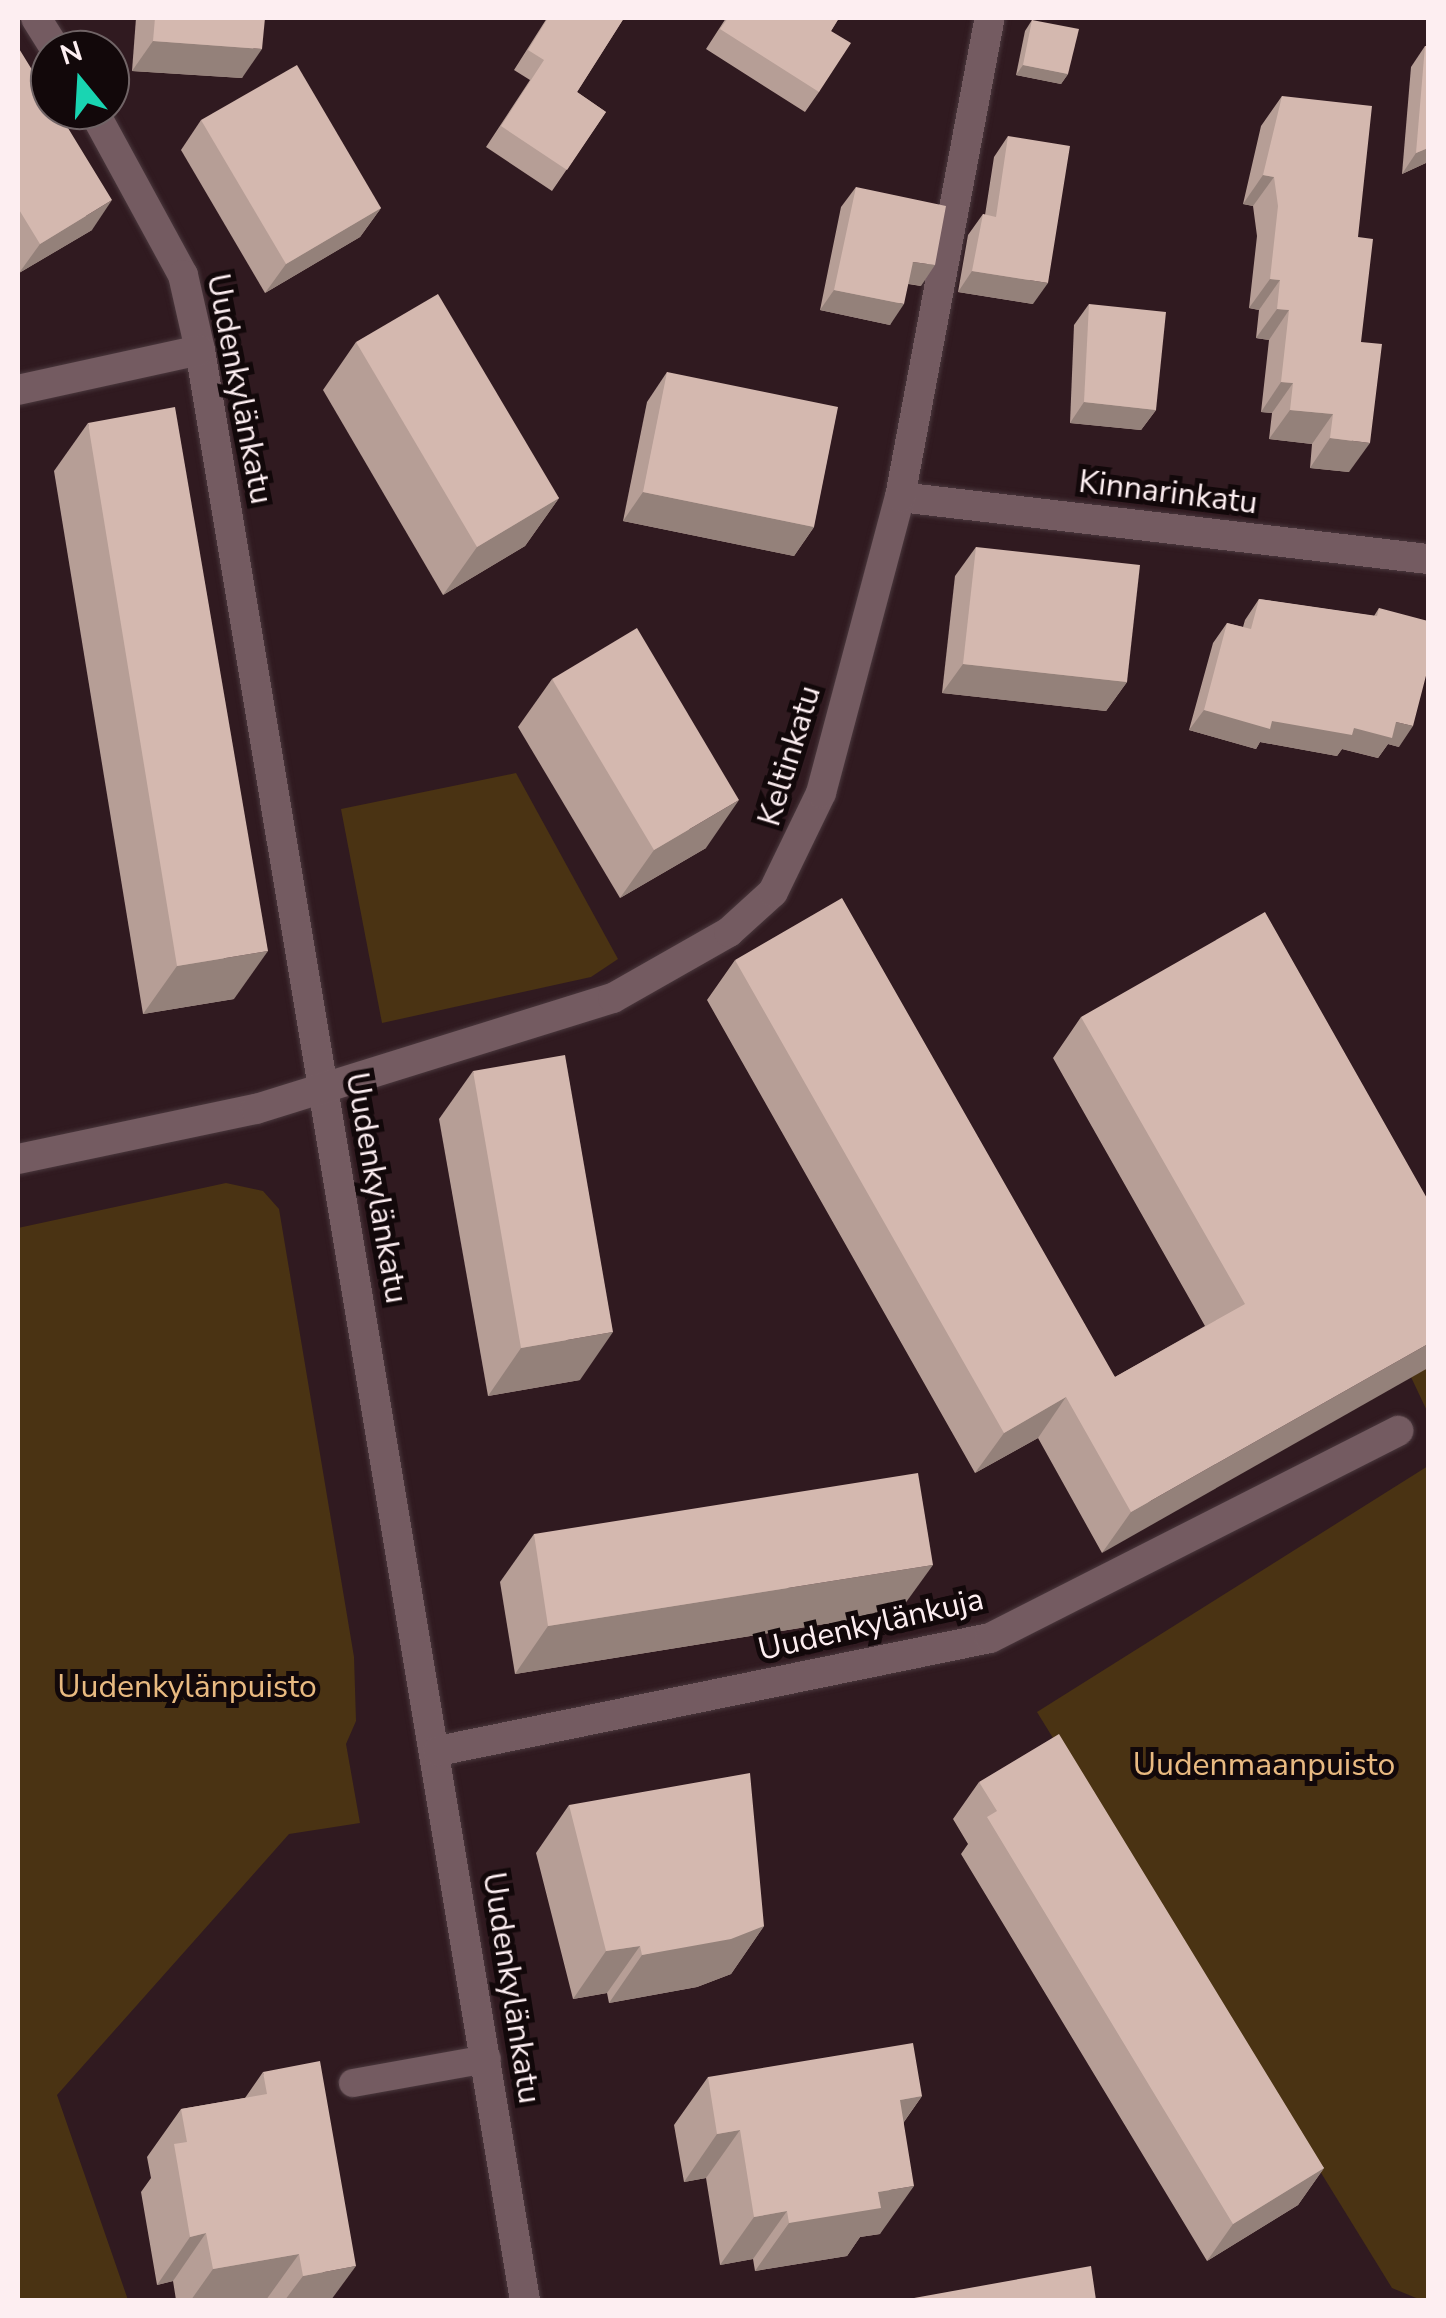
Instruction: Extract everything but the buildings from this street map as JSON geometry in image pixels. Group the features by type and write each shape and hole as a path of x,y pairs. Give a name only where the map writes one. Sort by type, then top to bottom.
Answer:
{"street":[{"name":"Keltinkatu","path":"18,1159 256,1109 322,1083 652,982 773,892 820,793 900,496 990,18"},
{"name":"Uudenkylänkatu","path":"104,130 183,275 200,350 438,1751 526,2300"},
{"path":"18,390 200,350"},
{"name":"Kinnarinkatu","path":"900,496 1428,558"},
{"name":"Uudenkylänkuja","path":"438,1751 990,1638 1398,1431"}],"lane":[{"path":"352,2084 487,2059"}],"green space":[{"path":"516,773 618,959 591,977 382,1023 341,809"},
{"name":"Uudenkylänpuisto","path":"226,1183 263,1191 279,1209 354,1657 356,1721 346,1744 360,1823 289,1834 57,2095 128,2300 18,2300 18,1228"},
{"path":"1428,1367 1428,1413 1411,1377"},
{"name":"Uudenmaanpuisto","path":"1428,1466 1428,2300 1421,2300 1392,2288 1037,1712"}]}
